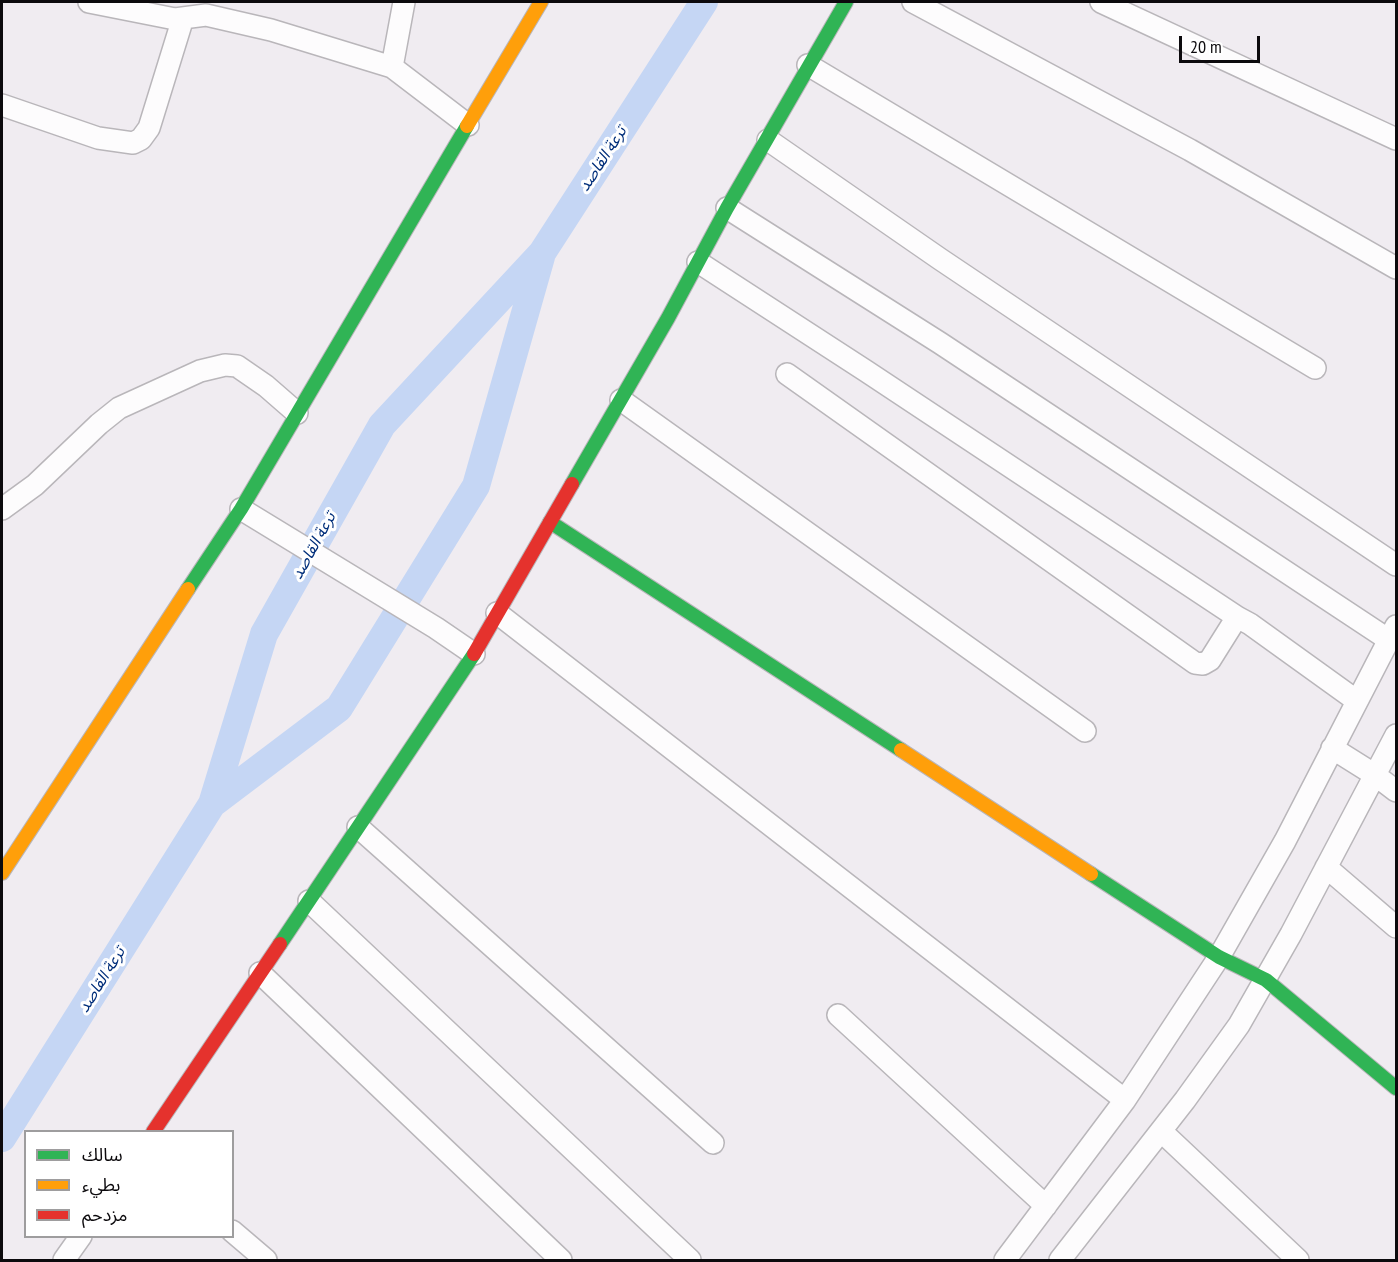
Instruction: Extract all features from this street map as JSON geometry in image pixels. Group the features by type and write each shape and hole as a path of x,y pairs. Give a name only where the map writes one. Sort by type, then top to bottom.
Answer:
{"street":[{"path":"89,2 175,19 198,14 217,17 271,30 392,67 468,125"},
{"path":"392,67 404,2"},
{"path":"2,873 241,509 541,2"},
{"path":"154,1130 474,654 621,400 727,208 846,2"},
{"path":"913,2 1190,150 1396,268"},
{"path":"1101,2 1396,139"},
{"path":"2,105 98,138 133,143 141,139 149,128 183,18"},
{"path":"808,66 1315,368"},
{"path":"768,140 940,259 1396,565"},
{"path":"727,208 1393,633 1285,841 1219,957 1125,1100 1005,1260"},
{"path":"698,262 1250,624 1357,700"},
{"path":"2,509 35,484 118,408 200,371 225,365 237,366 266,386 297,413"},
{"path":"786,374 1195,663 1203,664 1210,660 1237,617"},
{"path":"621,400 1085,731"},
{"path":"241,509 436,628 474,654"},
{"path":"550,522 1219,957 1266,980 1396,1088"},
{"path":"496,613 1125,1100"},
{"path":"1060,1260 1161,1131 1239,1025 1266,980 1396,735"},
{"path":"1332,748 1396,791"},
{"path":"358,827 713,1143"},
{"path":"1326,867 1396,927"},
{"path":"309,901 690,1260"},
{"path":"260,973 561,1260"},
{"path":"838,1016 1046,1206"},
{"path":"1161,1131 1298,1260"},
{"path":"234,1234 266,1260"},
{"path":"64,1260 80,1238"}],"waterway":[{"name":"ترعة القاصد","path":"2,1138 212,804 264,634 382,425 542,253 704,2"},
{"path":"212,804 339,708 476,486 541,257"}],"traffic: fast":[{"path":"572,484 846,2"},
{"path":"188,589 241,509 467,126"},
{"path":"550,522 901,750"},
{"path":"280,944 474,654"},
{"path":"1091,874 1219,957 1266,980 1396,1088"}],"traffic: slow":[{"path":"467,126 541,2"},
{"path":"2,873 188,589"},
{"path":"901,750 1091,874"}],"traffic: jam":[{"path":"474,654 572,484"},
{"path":"154,1130 280,944"}]}
